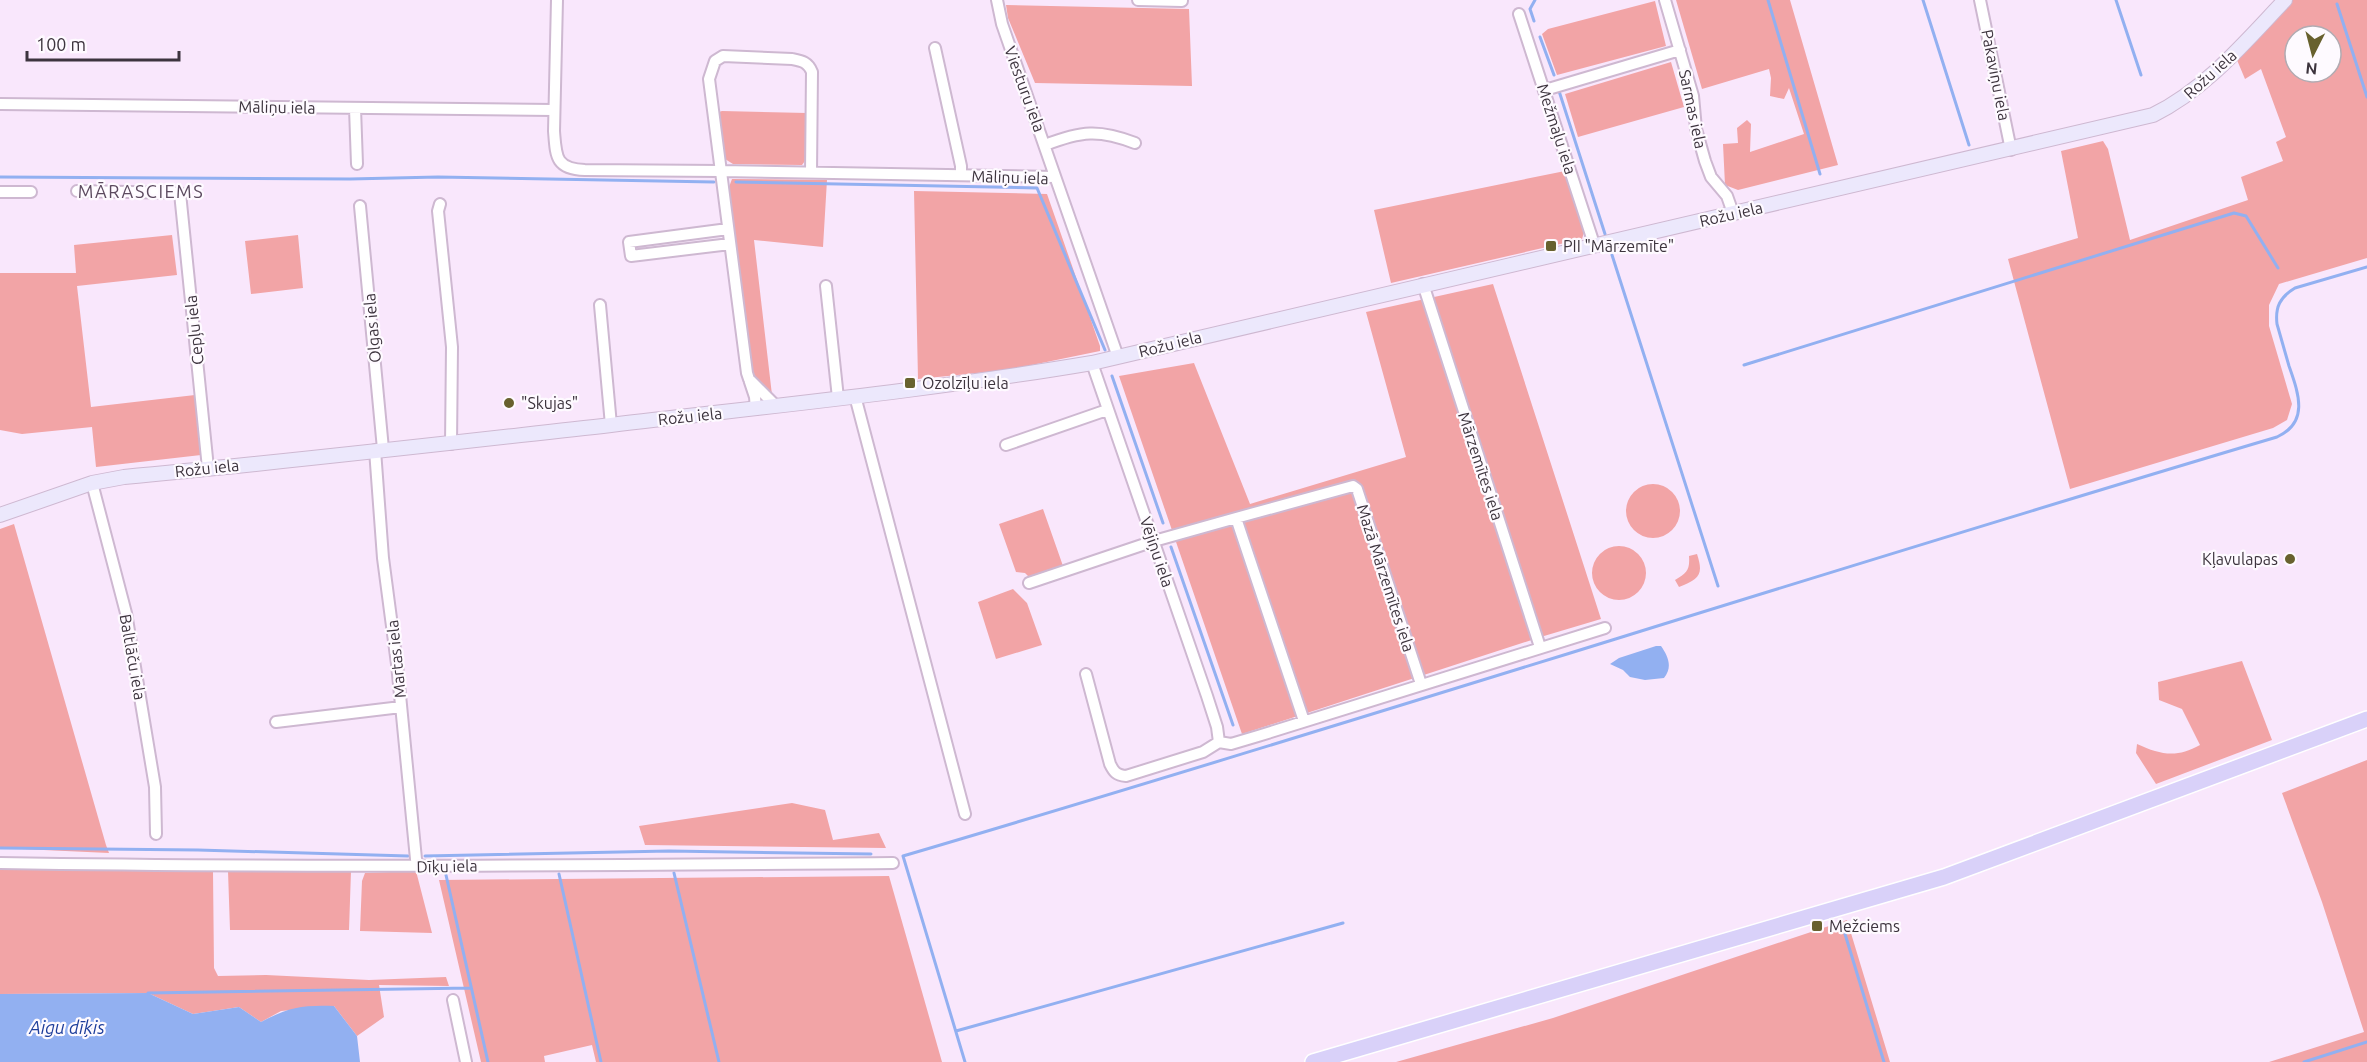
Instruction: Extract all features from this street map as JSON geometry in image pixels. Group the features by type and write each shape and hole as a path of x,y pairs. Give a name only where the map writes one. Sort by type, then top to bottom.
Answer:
{"main road":[{"path":"1319,1060 1944,877 2367,719"}],"street":[{"path":"554,110 557,0"},
{"name":"Viesturu iela","path":"997,0 1002,24 1055,177"},
{"path":"1138,0 1182,1"},
{"name":"Sarmas iela","path":"1665,0 1693,96 1696,129 1705,161 1711,177 1727,196 1733,213"},
{"name":"Pakaviņu iela","path":"1980,0 2011,150"},
{"name":"Rožu iela","path":"0,515 92,483 124,477 451,444 756,409 999,378 1092,363 1594,244 2153,116 2177,104 2211,76 2285,0"},
{"name":"Mežmaļu iela","path":"1519,14 1594,244"},
{"path":"935,48 961,166 961,176"},
{"path":"1545,90 1680,50"},
{"path":"756,409 749,379 709,80 716,61 723,56 792,59 802,61 809,66 812,72 811,172"},
{"name":"Māliņu iela","path":"0,104 554,110 555,151 559,162 573,170 1055,177 1118,357"},
{"path":"355,108 357,164"},
{"path":"1045,145 1084,132 1121,138 1135,144"},
{"name":"Cepļu iela","path":"77,191 180,193 208,468"},
{"path":"0,192 31,192"},
{"path":"440,204 438,210 452,347 451,444"},
{"name":"Olgas iela","path":"360,206 379,450"},
{"path":"728,229 629,242 631,256 730,244"},
{"name":"Mārzemītes iela","path":"1423,284 1540,647"},
{"path":"826,286 838,398"},
{"path":"600,305 611,425"},
{"name":"Vējiņu iela","path":"1092,363 1217,727 1219,742"},
{"path":"749,379 776,406"},
{"path":"855,396 964,814"},
{"path":"1006,445 1107,410"},
{"name":"Martas iela","path":"379,450 384,558 416,838 416,859 419,867"},
{"name":"Baltlāču iela","path":"92,483 126,613 155,787 156,834"},
{"name":"Mazā Mārzemītes iela","path":"1236,518 1353,486 1356,489 1421,684"},
{"path":"1029,583 1154,541 1236,518 1304,721"},
{"path":"1086,674 1110,764 1119,776 1126,776 1203,752 1219,742 1231,744 1605,628"},
{"path":"276,722 401,707"},
{"name":"Dīķu iela","path":"0,863 218,867 893,863"},
{"path":"453,1000 466,1062"}],"shaded area":[{"path":"1676,0 1790,0 1838,165 1738,190 1725,185 1723,144 1738,143 1737,128 1747,120 1751,124 1750,152 1804,134 1789,88 1784,99 1770,96 1769,69 1702,89"},
{"path":"2292,0 2367,0 2367,258 2279,284 2269,305 2269,326 2292,404 2287,420 2273,428 2070,489 2008,259 2078,238 2061,151 2103,141 2108,149 2130,240 2248,200 2241,177 2283,161 2276,142 2286,137 2261,69 2245,79 2237,60"},
{"path":"1655,1 1666,46 1557,75 1542,34 1548,29"},
{"path":"1006,5 1189,9 1192,86 1035,83 1008,18"},
{"path":"1671,62 1684,107 1578,137 1565,94"},
{"path":"719,112 807,113 807,158 802,165 733,164 725,159"},
{"path":"1565,171 1585,229 1582,239 1391,283 1374,210"},
{"path":"732,179 827,180 823,247 754,240 772,395 769,396 752,372 729,187"},
{"path":"914,191 1047,194 1100,351 1007,370 918,379"},
{"path":"172,235 177,275 77,286 91,407 195,395 201,455 96,467 92,427 22,434 0,430 0,273 76,273 74,245"},
{"path":"298,235 303,288 251,294 245,241"},
{"path":"1493,284 1601,619 1242,734 1119,376 1194,363 1250,504 1406,457 1366,312"},
{"path":"1648,484 1658,484 1668,488 1676,496 1680,511 1676,526 1668,534 1658,538 1648,538 1638,534 1630,526 1626,516 1626,506 1630,496 1638,488"},
{"path":"1043,509 1063,566 1029,577 1025,573 1016,572 999,524"},
{"path":"14,524 109,853 0,848 0,529"},
{"path":"1614,546 1624,546 1634,550 1642,558 1646,573 1642,588 1634,596 1624,600 1614,600 1604,596 1596,588 1592,578 1592,568 1596,558 1604,550"},
{"path":"1697,554 1700,572 1695,579 1679,587 1675,580 1687,571 1689,556"},
{"path":"1013,589 1027,603 1042,645 996,659 978,602"},
{"path":"2242,661 2272,740 2156,784 2136,753 2137,744 2169,754 2184,752 2200,745 2182,709 2159,700 2158,682"},
{"path":"2367,760 2367,1062 2269,1062 2364,1032 2322,902 2282,793"},
{"path":"792,803 825,810 833,840 879,833 886,848 645,845 639,826"},
{"path":"0,866 213,872 214,968 218,976 266,975 369,980 446,977 449,986 379,985 384,1017 357,1036 334,1006 281,1011 261,1022 239,1007 193,1014 148,993 0,994"},
{"path":"228,871 351,871 349,930 230,930"},
{"path":"416,871 432,933 360,931 362,881 365,873"},
{"path":"889,876 942,1062 596,1062 592,1045 544,1056 545,1062 481,1062 439,880"},
{"path":"1847,920 1890,1062 1396,1062 1553,1018"}],"water":[{"path":"1661,646 1668,662 1667,674 1664,678 1645,680 1630,677 1623,670 1610,664 1619,658"},
{"name":"Aigu dīķis","path":"148,993 193,1014 239,1007 261,1022 296,1008 334,1006 357,1036 360,1062 0,1062 0,994"}],"waterway":[{"path":"1534,21 1530,9 1535,0"},
{"path":"1768,0 1820,174"},
{"path":"1923,0 1969,145"},
{"path":"2116,0 2141,75"},
{"path":"2337,4 2367,97"},
{"path":"1540,37 1554,75"},
{"path":"1559,91 1605,234"},
{"path":"0,177 350,179 438,177 714,182"},
{"path":"736,182 1037,188 1105,350"},
{"path":"1744,365 2234,213 2246,216 2278,268"},
{"path":"1612,255 1718,586"},
{"path":"965,1062 903,856 1247,753 2277,437 2294,423 2299,406 2296,386 2277,324 2280,303 2295,288 2367,267"},
{"path":"1112,376 1163,523"},
{"path":"1171,547 1233,725"},
{"path":"0,848 198,850 408,856"},
{"path":"425,856 669,851 871,854"},
{"path":"674,873 719,1062"},
{"path":"559,874 601,1062"},
{"path":"446,875 488,1062"},
{"path":"956,1031 1343,923"},
{"path":"1845,934 1884,1062"},
{"path":"148,993 471,988"},
{"path":"2304,1062 2367,1042"}],"place":[{"name":"PII \"Mārzemīte\"","path":"1551,246"},
{"name":"Ozolzīļu iela","path":"910,383"},
{"name":"\"Skujas\"","path":"509,403"},
{"name":"Kļavulapas","path":"2290,559"},
{"name":"Mežciems","path":"1817,926"}],"district":[{"name":"MĀRASCIEMS","path":"141,192"}]}
